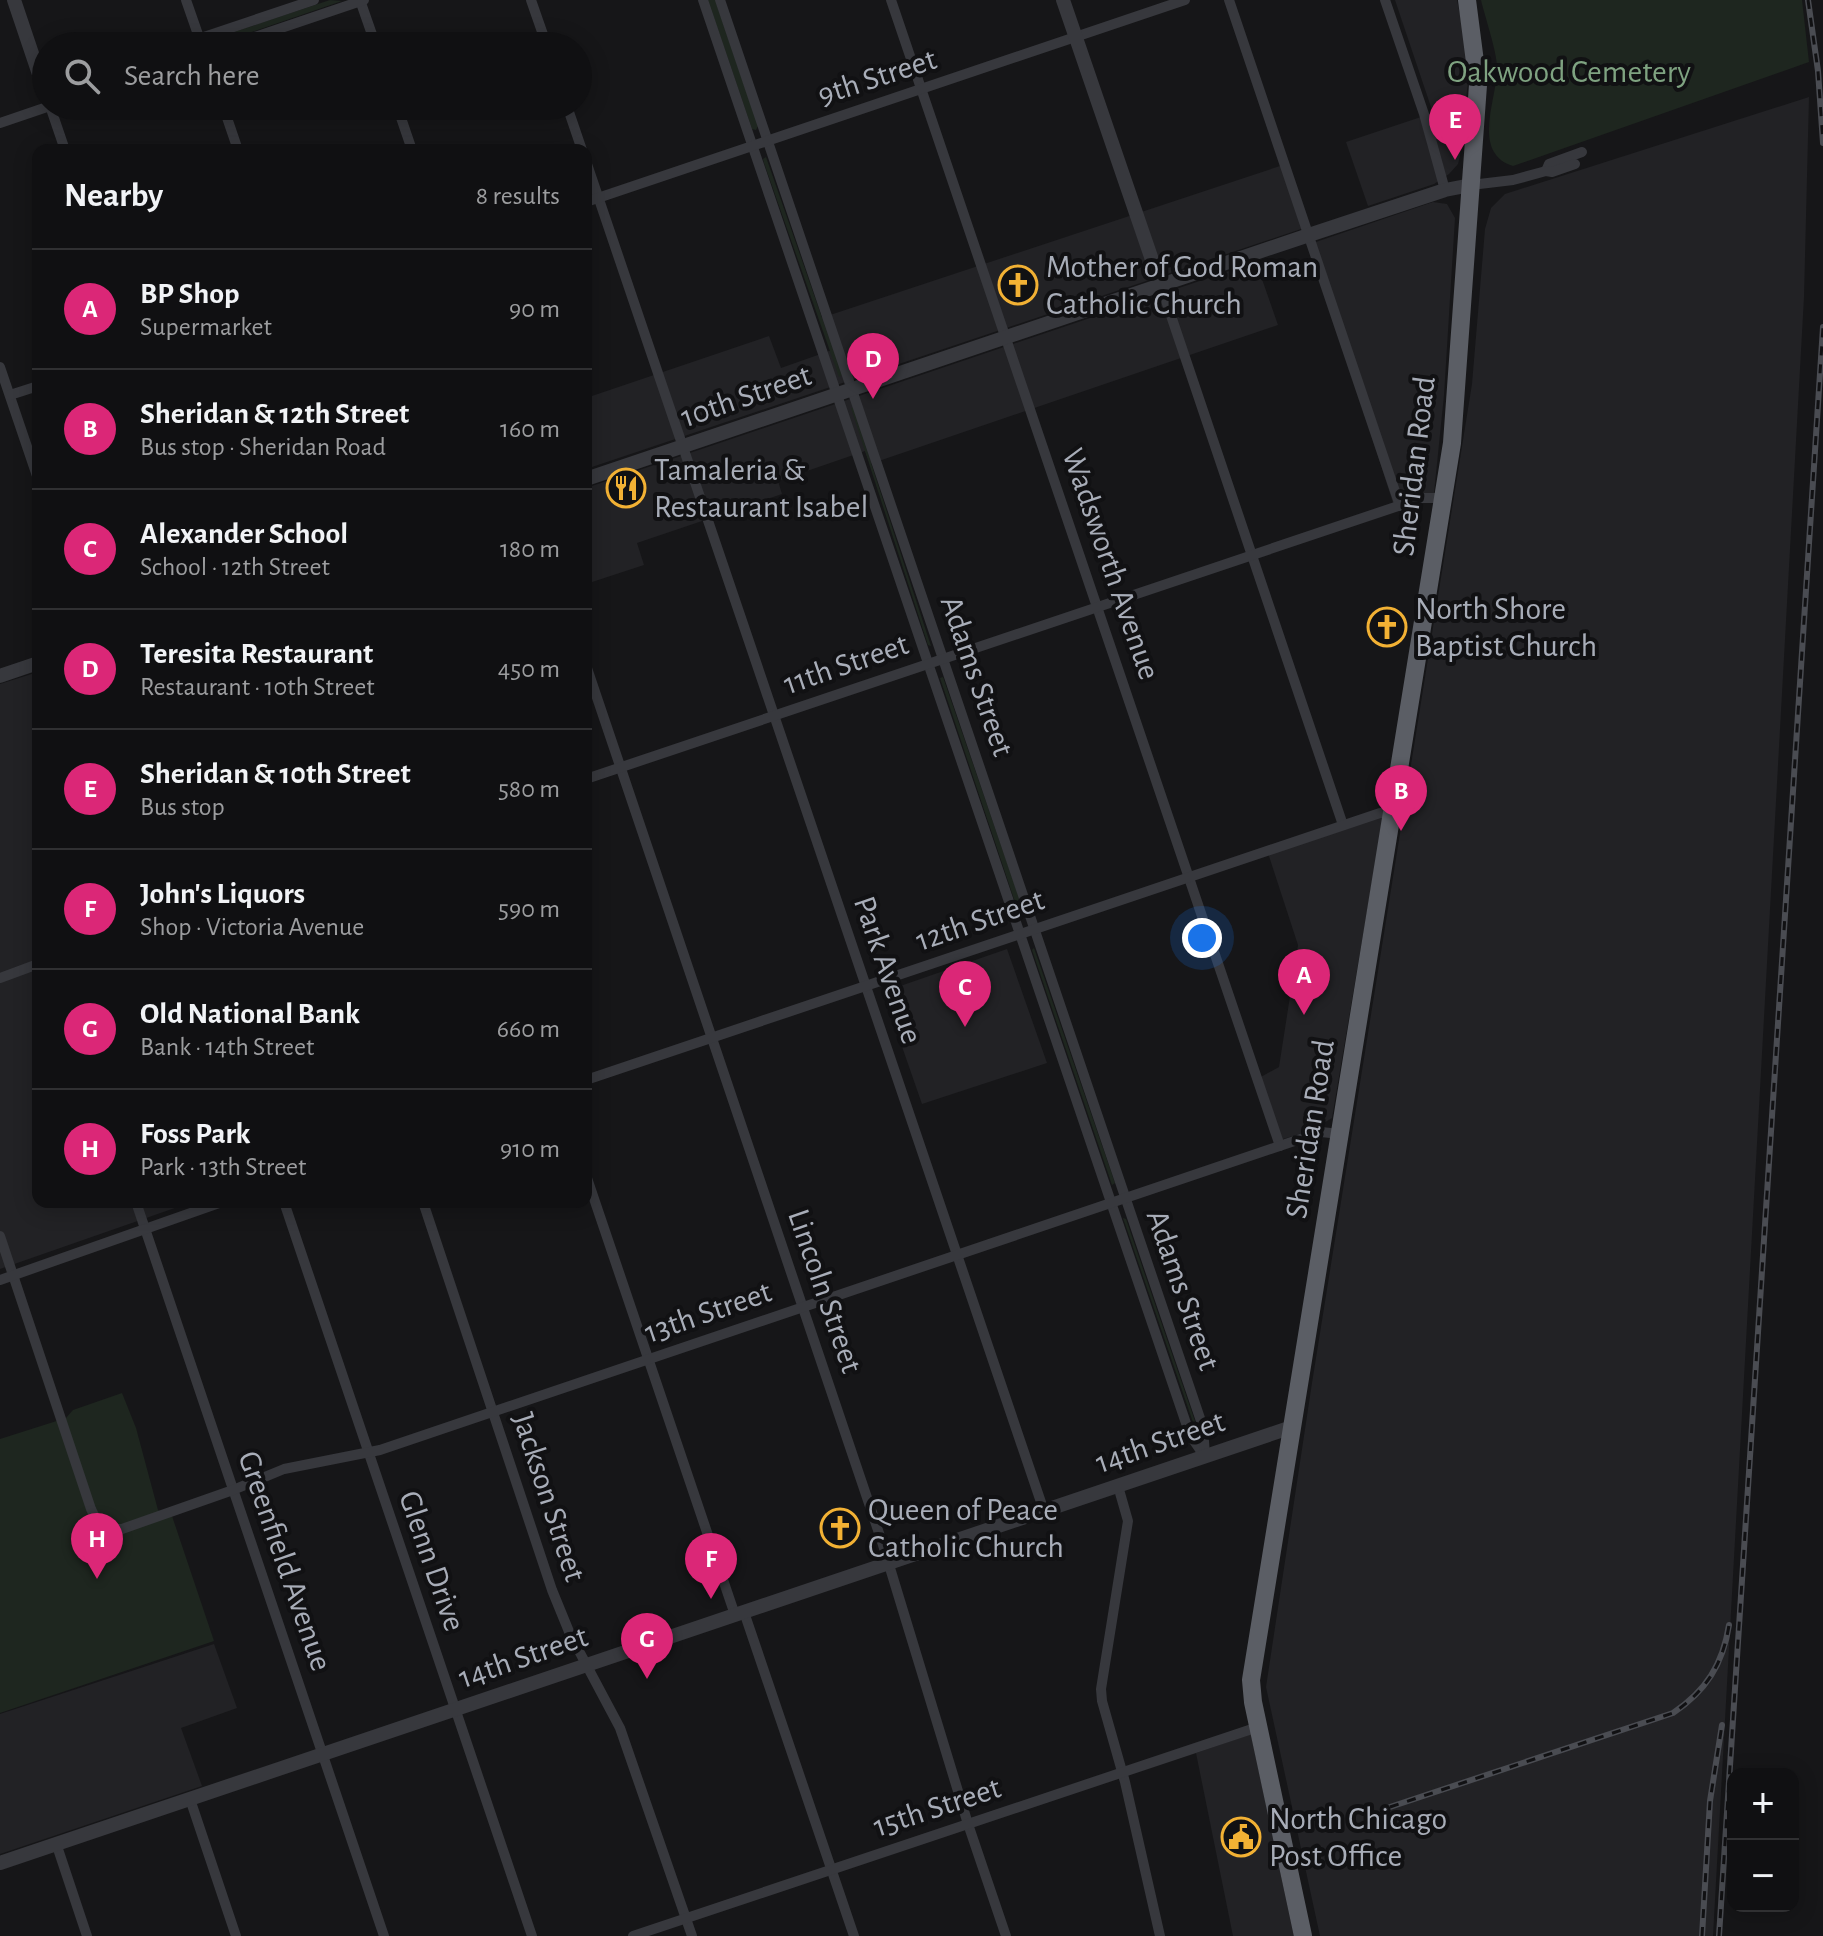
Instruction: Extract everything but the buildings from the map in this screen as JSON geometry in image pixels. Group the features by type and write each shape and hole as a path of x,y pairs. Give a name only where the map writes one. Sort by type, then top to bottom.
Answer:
{"highway":[{"name":"Sheridan Road","path":"1303,1936 1258,1727 1251,1680 1452,443 1478,85 1467,0"}],"street":[{"path":"14,0 32,53"},
{"path":"186,0 197,32"},
{"path":"228,32 314,0"},
{"path":"269,32 362,0 372,32"},
{"path":"531,0 542,32"},
{"name":"Adams Street","path":"703,0 753,145 944,659 1203,1427 1205,1457"},
{"name":"Adams Street","path":"720,0 768,140 929,664 1190,1435 1205,1457"},
{"name":"Wadsworth Avenue","path":"891,0 1280,1146"},
{"path":"1063,0 1343,825"},
{"name":"9th Street","path":"592,200 1185,0"},
{"path":"1229,0 1400,506"},
{"path":"1385,0 1424,114 1445,190"},
{"path":"0,123 32,112"},
{"path":"55,120 63,144"},
{"path":"228,120 236,144"},
{"path":"402,120 410,144"},
{"path":"572,120 580,144"},
{"path":"1546,171 1549,164 1582,152"},
{"path":"1471,185 1513,180 1575,164"},
{"name":"Park Avenue","path":"592,178 1044,1511"},
{"name":"10th Street","path":"592,477 1309,235 1445,190 1471,185"},
{"path":"0,367 32,461"},
{"path":"10,395 32,388"},
{"name":"11th Street","path":"592,777 1422,498 1443,498"},
{"path":"0,676 32,665"},
{"name":"Lincoln Street","path":"592,683 889,1563 968,1824 1006,1936"},
{"name":"12th Street","path":"592,1078 1343,825 1380,813 1392,813"},
{"path":"0,978 32,966"},
{"name":"13th Street","path":"13,1275 95,1519 104,1528 122,1529 292,1466 368,1453 1321,1132 1340,1134"},
{"path":"592,1193 648,1359 854,1936"},
{"name":"Greenfield Avenue","path":"138,1208 384,1936"},
{"path":"0,1280 205,1208"},
{"name":"Glenn Drive","path":"286,1208 532,1936"},
{"name":"Jackson Street","path":"425,1208 552,1590 566,1626 620,1728 692,1936"},
{"path":"0,1236 13,1275"},
{"name":"14th Street","path":"0,1863 1292,1427"},
{"path":"1118,1486 1128,1521 1101,1689 1102,1701 1122,1772 1160,1936"},
{"name":"15th Street","path":"633,1936 1258,1727"},
{"path":"190,1799 236,1936"},
{"path":"56,1843 87,1936"}],"shaded area":[{"path":"1395,0 1457,0 1470,62 1460,156 1458,164 1449,174 1434,184 1368,206 1346,142 1433,113"},
{"path":"1809,97 1804,297 1713,1936 1320,1936 1266,1687 1472,384 1485,229 1491,208 1505,194"},
{"path":"1283,165 1304,228 592,467 592,396 769,336 781,368 832,350 821,318"},
{"path":"1433,202 1447,204 1455,218 1444,395 1434,493 1394,506 1310,244"},
{"path":"1256,262 1278,325 870,464 865,451 778,481 782,494 637,543 644,565 592,582 592,486"},
{"path":"32,674 32,1208 175,1208 0,1269 0,684"},
{"path":"1384,811 1332,1118 1312,1130 1277,1141 1259,1078 1279,1067 1298,945 1267,850"},
{"path":"1007,949 1047,1063 922,1104 883,992"},
{"path":"214,1644 237,1708 181,1728 202,1786 0,1854 0,1714"},
{"path":"1251,1734 1294,1936 1233,1936 1196,1753"}],"green space":[{"path":"330,0 342,1 252,32 234,32"},
{"path":"708,0 715,0 758,126 756,130 752,129"},
{"name":"Oakwood Cemetery","path":"1481,0 1802,0 1809,62 1513,166 1500,159 1492,149 1489,137 1497,67"},
{"path":"766,157 842,375 839,377 764,163"},
{"path":"853,408 931,646 928,645"},
{"path":"943,677 1024,912 1022,915 1019,914 940,678"},
{"path":"1034,948 1115,1183 1112,1185 1032,950"},
{"path":"1123,1218 1126,1219 1197,1434"},
{"path":"122,1393 136,1428 158,1510 172,1516 214,1641 0,1713 0,1439 66,1418 73,1410"}],"railway":[{"path":"1808,0 1818,71 1823,143"},
{"path":"1719,1936 1823,327"},
{"path":"1390,1807 1673,1713 1704,1686 1722,1652 1729,1625"},
{"path":"1702,1936 1710,1801 1722,1725"}],"place":[{"name":"Sheridan & 10th Street","path":"1455,160"},
{"name":"Mother of God Roman Catholic Church","path":"1018,285"},
{"name":"Teresita Restaurant","path":"873,399"},
{"name":"Tamaleria & Restaurant Isabel","path":"626,488"},
{"name":"North Shore Baptist Church","path":"1387,627"},
{"name":"Sheridan & 12th Street","path":"1401,831"},
{"name":"BP Shop","path":"1304,1015"},
{"name":"Alexander School","path":"965,1027"},
{"name":"Queen of Peace Catholic Church","path":"840,1528"},
{"name":"Foss Park","path":"97,1579"},
{"name":"John's Liquors","path":"711,1599"},
{"name":"Old National Bank","path":"647,1679"},
{"name":"North Chicago Post Office","path":"1241,1837"}]}
